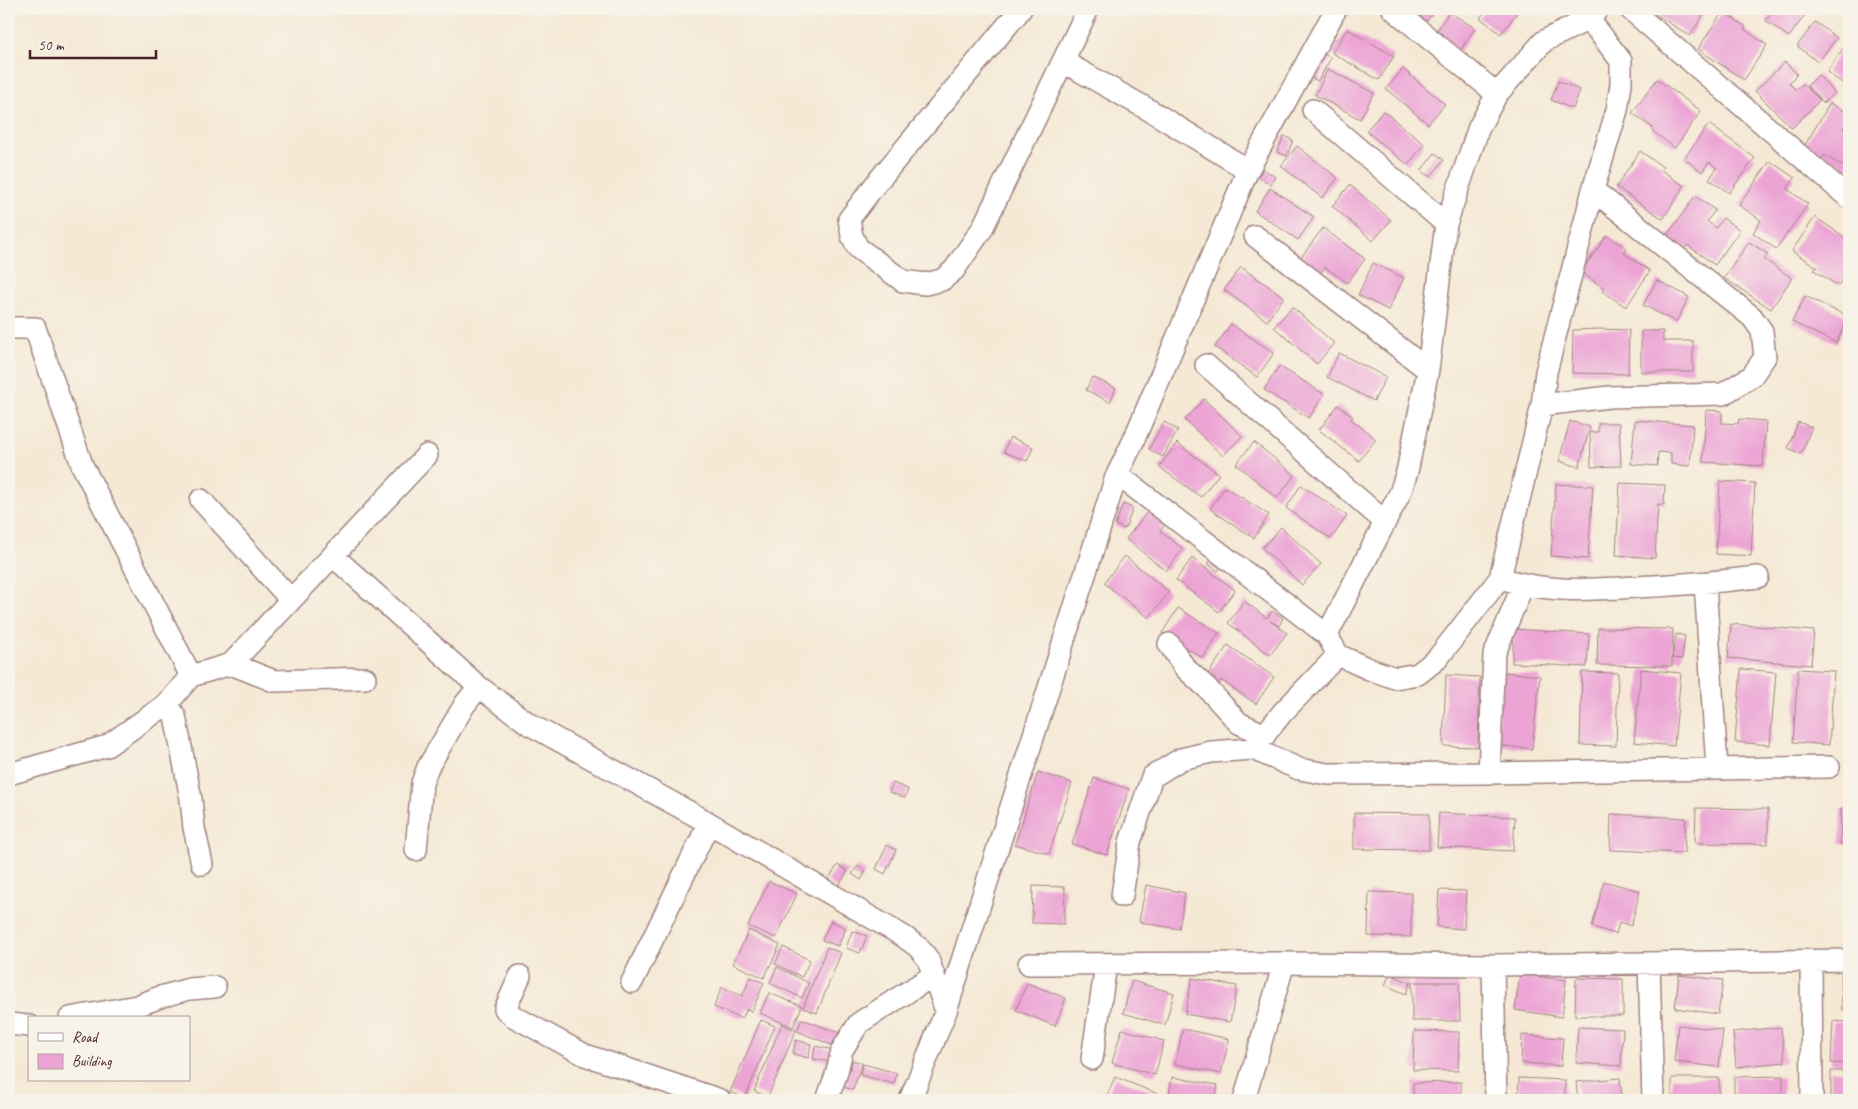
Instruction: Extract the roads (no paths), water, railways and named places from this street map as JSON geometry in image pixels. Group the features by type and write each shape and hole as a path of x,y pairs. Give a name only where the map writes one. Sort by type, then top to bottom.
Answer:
{"street":[{"path":"1021,9 878,181 849,219 852,236 858,248 903,281 925,284 942,280 954,270 982,229 1088,9"},
{"path":"910,1100 946,1011 1116,477 1132,444 1248,170 1336,9"},
{"path":"1393,9 1497,94"},
{"path":"1630,9 1849,198"},
{"path":"1116,477 1130,484 1327,635 1338,655 1395,678 1418,674 1437,660 1500,578 1542,406 1546,372 1592,190 1617,110 1621,84 1621,61 1588,12 1544,41 1497,94 1479,128 1446,224 1428,370 1407,472 1400,493 1327,635"},
{"path":"1064,62 1151,111 1248,170"},
{"path":"1313,110 1446,224"},
{"path":"1542,406 1609,397 1723,394 1752,376 1765,357 1762,331 1752,317 1592,190"},
{"path":"1255,236 1428,370"},
{"path":"9,328 35,328 82,465 191,676"},
{"path":"1206,365 1385,522"},
{"path":"10,775 107,746 167,704 191,676 231,664 427,455"},
{"path":"201,500 291,600"},
{"path":"333,556 479,687 529,724 709,823 903,936 918,947 928,959 946,1011"},
{"path":"1500,578 1523,585 1553,590 1581,590 1705,583 1758,577"},
{"path":"1705,583 1717,768"},
{"path":"1488,773 1494,655 1523,585"},
{"path":"1169,644 1185,668 1207,688 1239,723 1259,742 1299,769 1328,774 1829,767"},
{"path":"1122,896 1130,842 1152,777 1181,760 1259,742 1284,712 1338,655"},
{"path":"231,664 274,681 365,678"},
{"path":"416,850 422,783 428,767 466,704 479,687"},
{"path":"167,704 175,716 202,864"},
{"path":"632,982 709,823"},
{"path":"1811,960 1812,1100"},
{"path":"1029,964 1284,963 1493,965 1849,960"},
{"path":"1244,1100 1284,963"},
{"path":"1649,963 1653,1100"},
{"path":"1092,1059 1106,964"},
{"path":"1493,965 1496,1100"},
{"path":"827,1100 837,1072 842,1050 859,1022 934,974"},
{"path":"520,976 505,1008 513,1016 585,1055 720,1100"},
{"path":"81,1016 138,1006 160,997 189,989 215,988"},
{"path":"9,1024 28,1026"}]}
